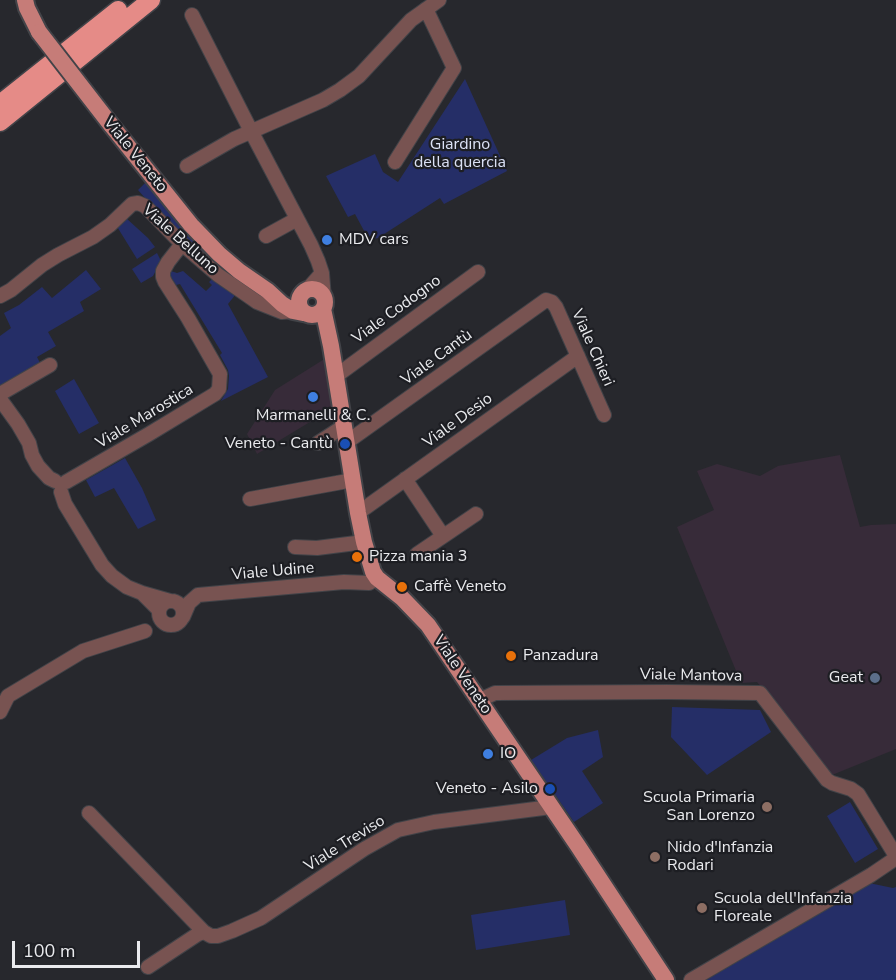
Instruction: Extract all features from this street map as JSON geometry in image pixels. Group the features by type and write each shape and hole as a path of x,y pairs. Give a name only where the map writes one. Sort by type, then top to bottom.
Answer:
{"highway":[{"path":"0,104 131,0"},
{"path":"0,122 151,0"}],"main road":[{"name":"Viale Veneto","path":"25,0 39,32 207,243 239,272 268,291 301,304 318,325 331,346 358,513 373,572 428,625 666,980"}],"street":[{"path":"187,166 234,139 323,100 340,90 359,76 411,20 439,0"},
{"path":"395,162 454,68 426,9"},
{"path":"192,15 318,261 322,273 301,304"},
{"name":"Viale Belluno","path":"0,296 42,265 93,237 110,225 132,204 138,203 145,206 182,244 228,282 257,302 301,304"},
{"path":"266,236 297,219"},
{"name":"Viale Marostica","path":"61,485 215,394 219,389 220,374 165,282 164,272 168,262 182,244"},
{"name":"Viale Codogno","path":"336,376 478,272"},
{"name":"Viale Chieri","path":"546,300 552,302 556,307 604,415"},
{"name":"Viale Cantù","path":"318,443 345,434 546,300"},
{"name":"Viale Desio","path":"358,513 578,356"},
{"path":"0,394 50,365"},
{"path":"0,399 29,443 38,466 49,478 61,485 65,504 102,565 112,576 142,593 164,613 174,601 181,605 183,617"},
{"path":"405,479 444,536"},
{"path":"250,499 353,480"},
{"path":"417,555 476,514"},
{"path":"295,547 317,548 364,542"},
{"name":"Viale Udine","path":"4,696 83,651 145,630 164,613 171,626 178,624 189,603 198,594 344,582 369,583 377,578"},
{"name":"Viale Mantova","path":"480,700 495,693 760,693 827,780 858,794 896,857"},
{"path":"0,712 4,696"},
{"name":"Viale Treviso","path":"148,967 198,934 204,932 211,936 218,936 261,918 364,849 398,830 434,822 551,807"},
{"path":"89,813 204,932"},
{"path":"692,980 896,857"}],"shaded area":[{"path":"326,358 338,405 257,454 247,434 275,390"},
{"path":"840,455 860,527 896,524 896,749 832,775 757,682 741,683 677,527 714,510 697,471 717,464 760,476 778,466"}],"green space":[{"name":"Giardino della quercia","path":"465,79 507,171 444,204 440,198 378,238 369,240 355,214 348,217 326,176 375,154 383,172 398,182"},
{"path":"147,181 271,304 225,276 175,232 138,190"},
{"path":"126,218 155,247 137,259 116,225"},
{"path":"157,253 161,261 153,276 141,283 132,269"},
{"path":"86,270 101,289 80,302 84,311 48,332 56,346 37,357 41,365 0,388 0,336 11,328 4,313 19,305 42,287 52,298"},
{"path":"171,271 177,273 183,271 206,291 212,285 209,282 212,279 236,294 228,304 268,377 221,401 228,389 229,376 220,355 222,353 180,284 176,285 170,275"},
{"path":"74,379 99,423 79,434 55,391"},
{"path":"125,458 156,520 138,529 114,488 95,497 86,480"},
{"path":"672,707 760,710 771,732 707,775 671,737"},
{"path":"598,730 603,757 582,771 603,803 574,822 531,760 567,738"},
{"path":"850,802 878,849 855,863 827,816"},
{"path":"869,883 896,887 896,980 706,980"},
{"path":"565,900 570,935 476,950 471,915"}],"place":[{"name":"MDV cars","path":"327,240"},
{"name":"Marmanelli & C.","path":"313,397"},
{"name":"Veneto - Cantù","path":"345,444"},
{"name":"Pizza mania 3","path":"357,557"},
{"name":"Caffè Veneto","path":"402,587"},
{"name":"Panzadura","path":"511,656"},
{"name":"Geat","path":"875,678"},
{"name":"IO","path":"488,754"},
{"name":"Veneto - Asilo","path":"550,789"},
{"name":"Scuola Primaria San Lorenzo","path":"767,807"},
{"name":"Nido d'Infanzia Rodari","path":"655,857"},
{"name":"Scuola dell'Infanzia Floreale","path":"702,908"}]}
